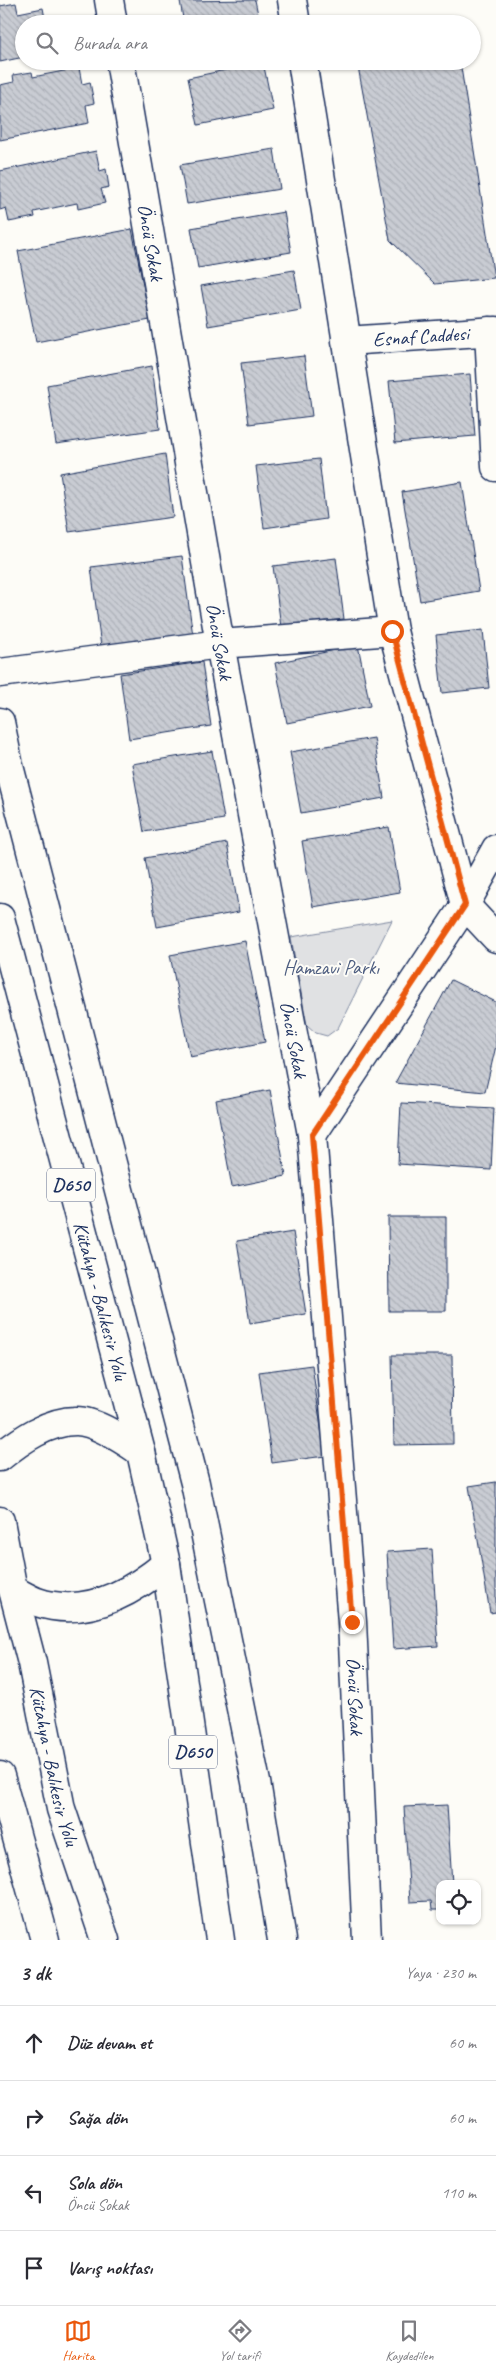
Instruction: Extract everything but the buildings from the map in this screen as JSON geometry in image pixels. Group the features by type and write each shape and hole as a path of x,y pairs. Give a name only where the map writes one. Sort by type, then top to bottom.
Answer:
{"main road":[{"path":"109,0 112,15"},
{"path":"292,0 294,15"},
{"name":"Öncü Sokak","path":"122,70 220,644 312,1135 350,1602 367,1940"},
{"path":"303,70 392,631 465,905 496,938"},
{"path":"492,331 496,467"},
{"name":"Esnaf Caddesi","path":"346,341 492,331"},
{"path":"0,673 220,644 392,631"},
{"path":"0,722 14,785 195,1483 256,1782 282,1940"},
{"path":"312,1135 465,905 496,849"},
{"name":"Kütahya - Balıkesir Yolu","path":"0,918 142,1452 166,1564 220,1940"},
{"path":"0,1457 18,1442 41,1429 76,1421 109,1432 142,1452"},
{"name":"Kütahya - Balıkesir Yolu","path":"0,1520 13,1590 32,1663 61,1809 106,1940"},
{"path":"13,1590 37,1602 62,1606 89,1606 120,1594 145,1581 166,1564"},
{"path":"0,1776 45,1940"}],"green space":[{"name":"Hamzavi Parkı","path":"392,920 338,1028 327,1036 316,1033 307,1025 291,937"}],"route":[{"path":"352,1622 320,1211 312,1135 465,905 392,631"}]}
